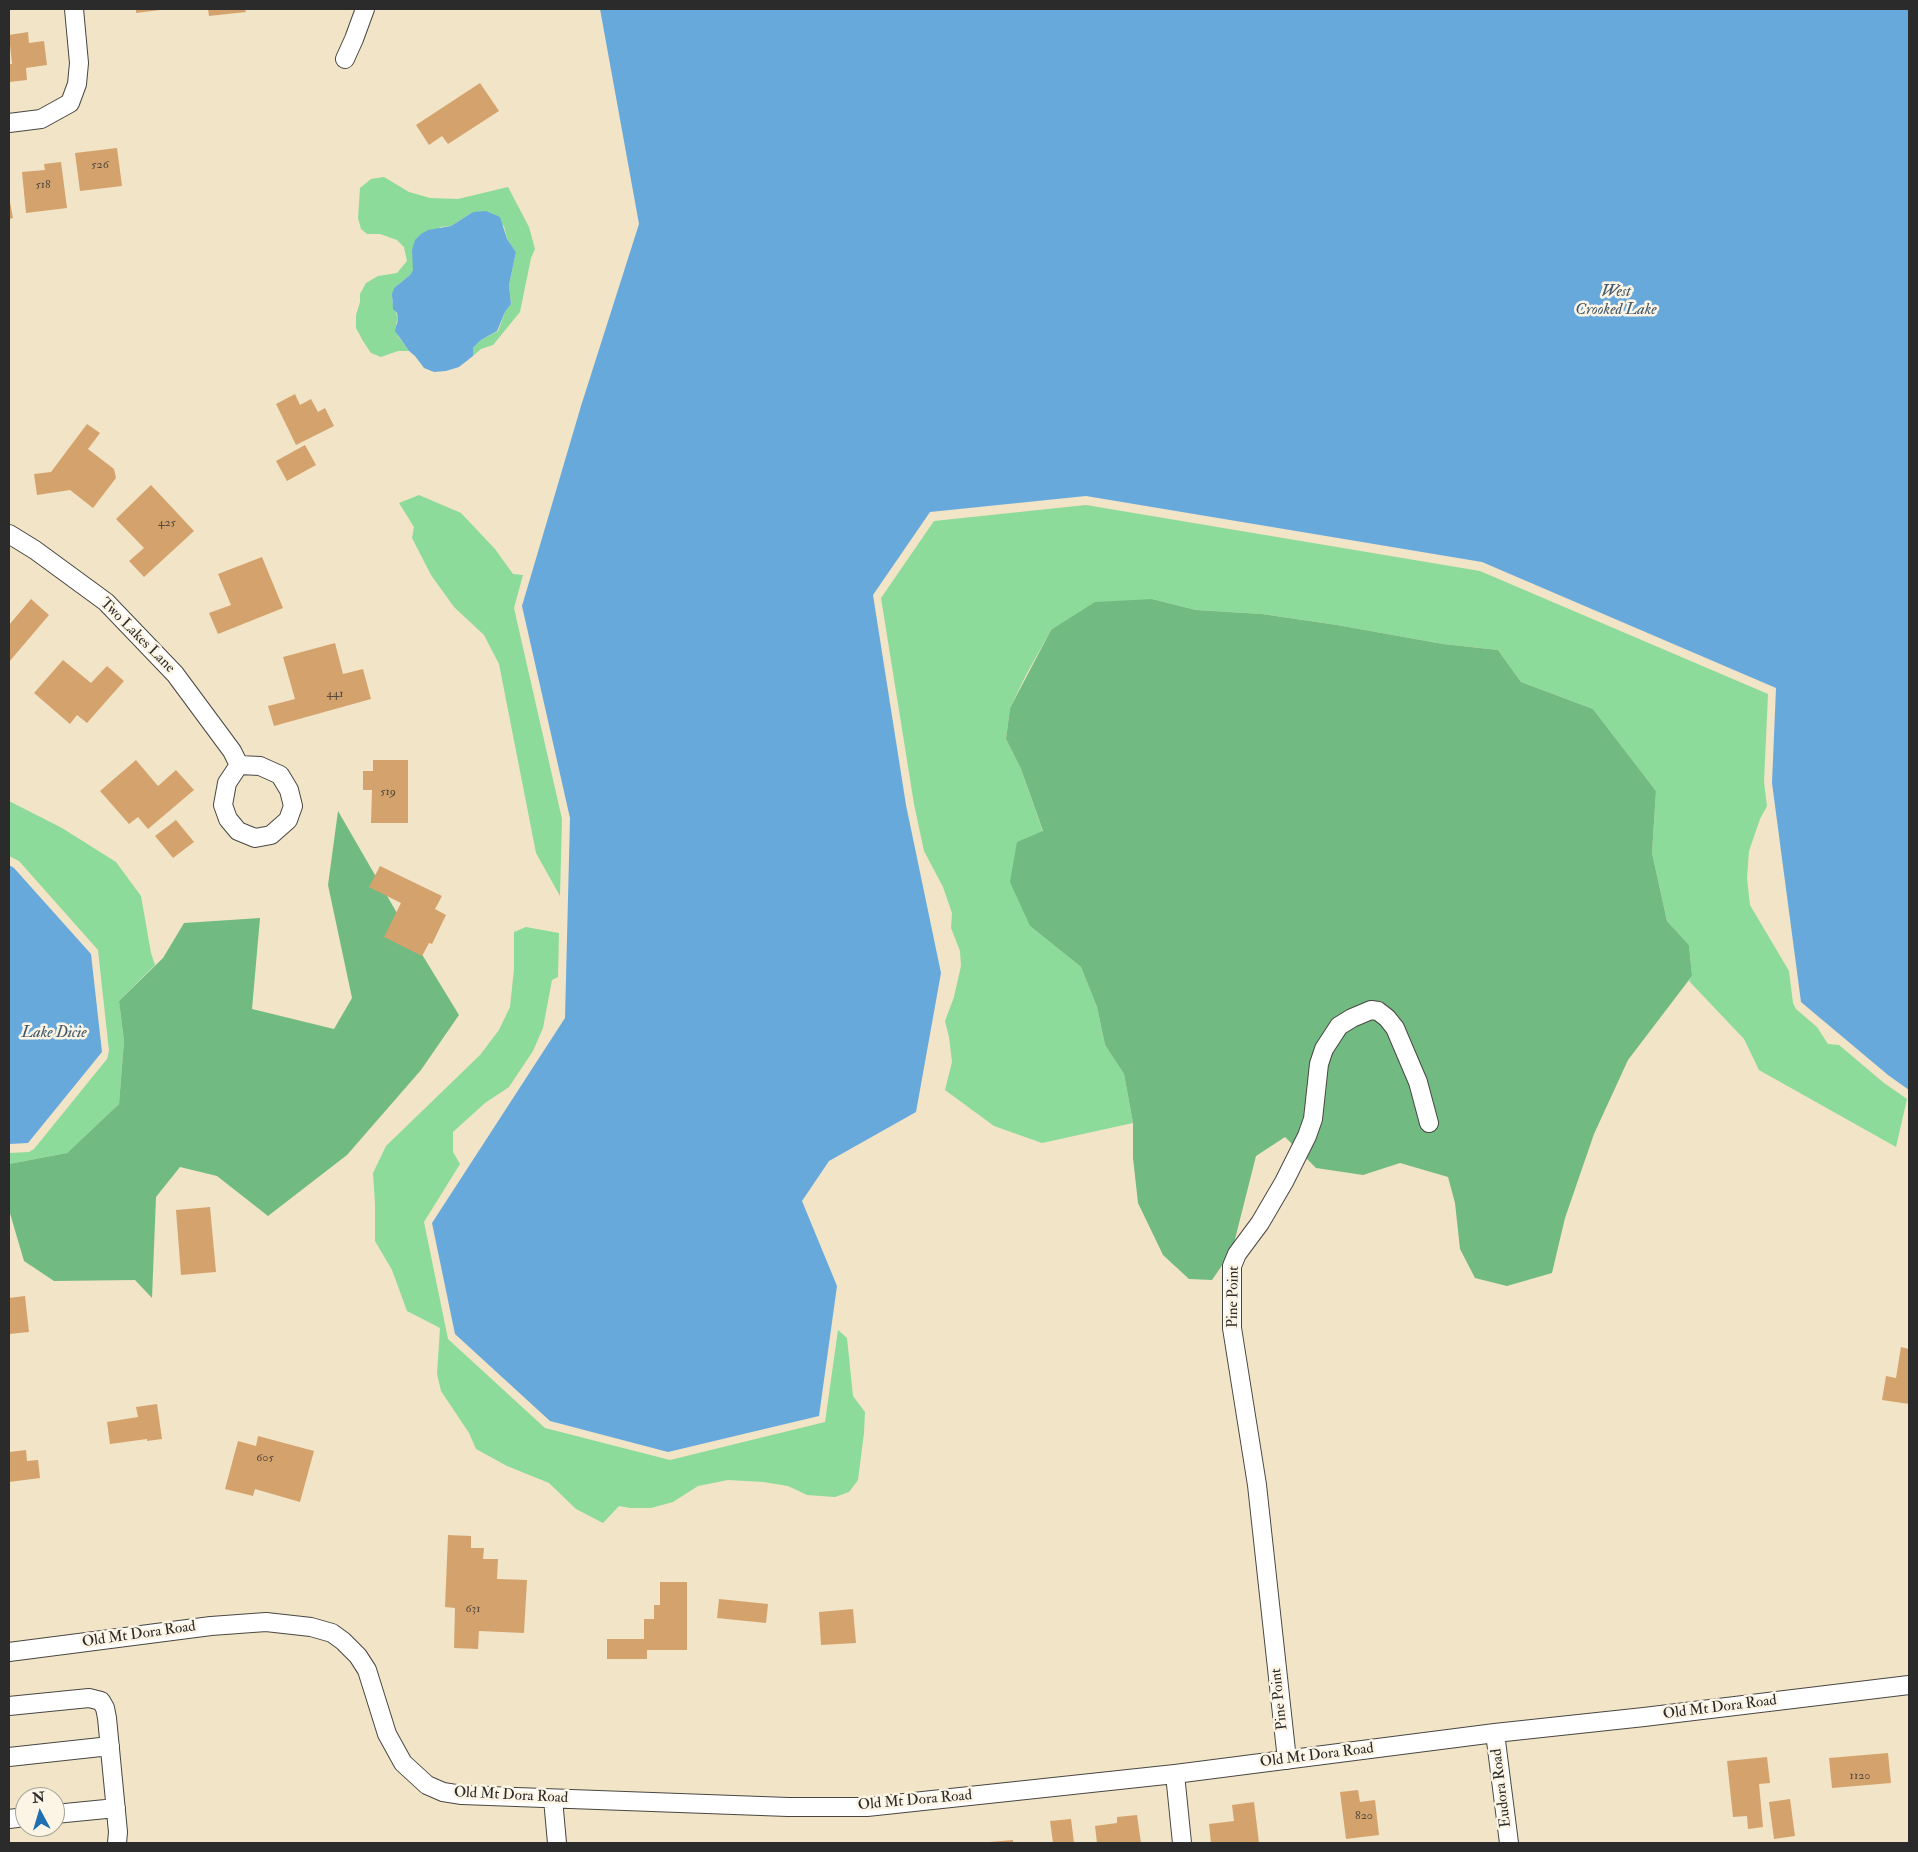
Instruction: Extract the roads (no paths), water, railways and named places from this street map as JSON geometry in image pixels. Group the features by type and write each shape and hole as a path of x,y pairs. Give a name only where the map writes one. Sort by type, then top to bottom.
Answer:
{"street":[{"path":"9,123 40,119 70,103 77,84 79,63 74,9"},
{"path":"345,59 366,9"},
{"name":"Two Lakes Lane","path":"9,534 35,550 106,602 175,674 232,751 239,765"},
{"path":"239,765 260,766 280,775 289,790 293,806 288,820 271,835 255,838 238,831 228,819 223,805 227,783 239,765"},
{"name":"Pine Point","path":"1287,1760 1257,1485 1232,1328 1232,1266 1237,1254 1260,1222 1284,1182 1307,1136 1313,1119 1319,1064 1324,1049 1339,1026 1371,1010 1378,1011 1387,1018 1395,1028 1418,1082 1429,1124"},
{"name":"Old Mt Dora Road","path":"9,1652 211,1626 266,1622 311,1627 332,1633 343,1640 358,1656 367,1670 387,1734 403,1763 427,1785 443,1792 462,1796 788,1808 867,1807 1175,1774 1495,1733 1909,1685"},
{"path":"9,1706 95,1699 101,1701 105,1708 110,1746 116,1808 117,1843"},
{"name":"Eudora Road","path":"1495,1733 1509,1843"},
{"path":"9,1757 110,1746"},
{"path":"1175,1774 1182,1843"},
{"path":"554,1799 557,1843"},
{"path":"65,1813 116,1808"}],"water":[{"name":"West Crooked Lake","path":"600,9 1909,9 1909,1090 1888,1075 1801,1002 1772,783 1776,688 1482,562 1086,496 930,512 873,595 906,805 941,973 916,1112 829,1161 802,1201 837,1286 819,1416 668,1452 550,1421 455,1334 432,1223 565,1018 570,818 522,606 581,406 639,224"},
{"path":"486,211 500,217 507,239 516,252 509,285 511,304 505,312 497,331 481,340 473,348 473,356 459,367 434,372 424,368 395,331 398,319 397,313 393,309 392,294 394,288 410,275 413,270 412,250 415,240 421,234 428,230 451,226 473,212"},
{"name":"Lake Dicie","path":"9,865 14,868 91,954 102,1052 28,1143 9,1144"}]}
